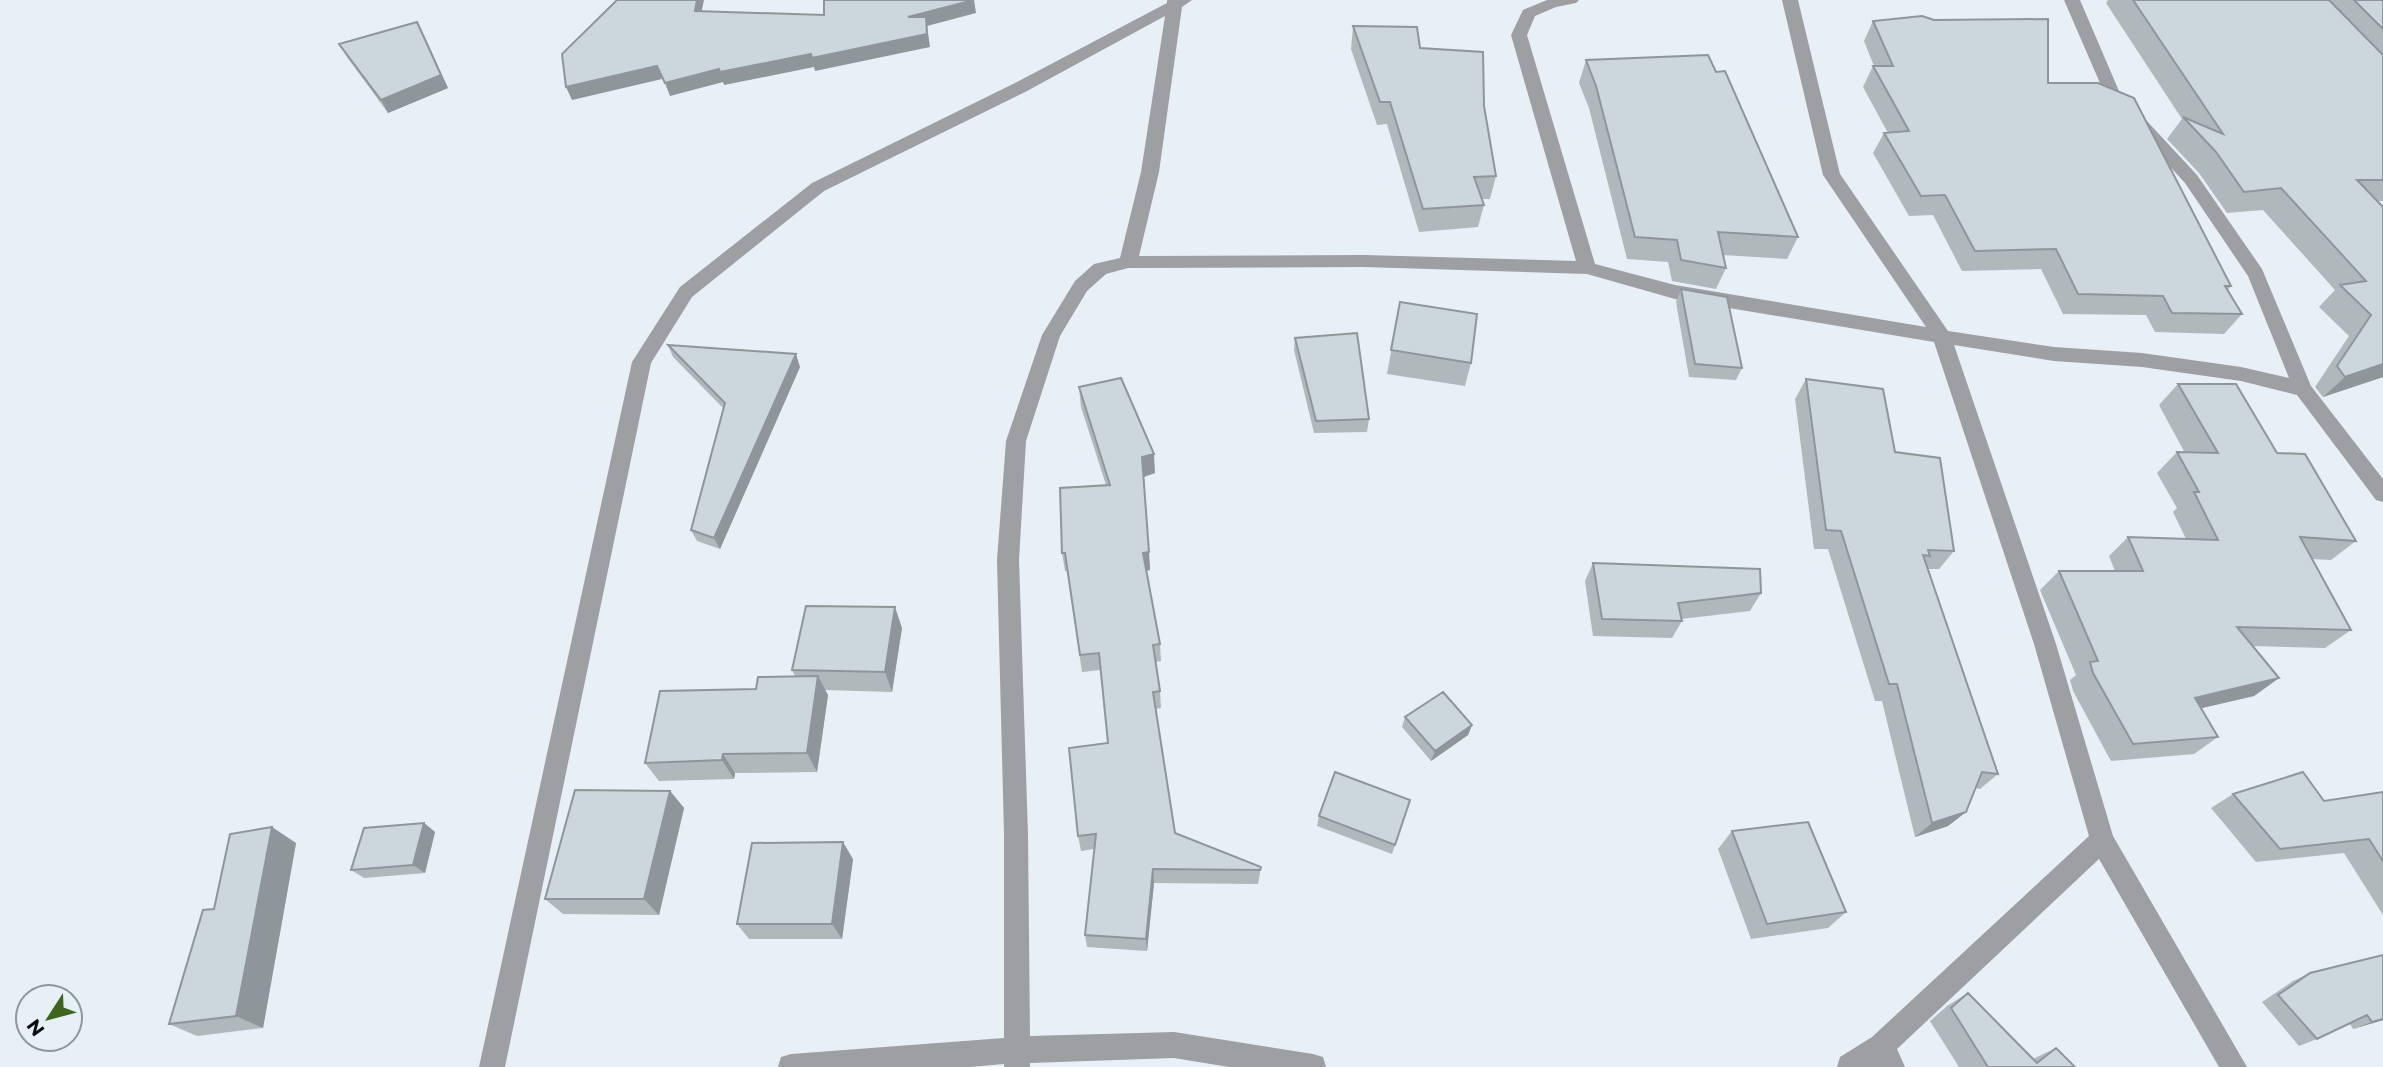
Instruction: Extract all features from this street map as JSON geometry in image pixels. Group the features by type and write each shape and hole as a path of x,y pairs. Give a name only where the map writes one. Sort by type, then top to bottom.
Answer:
{"street":[{"path":"1572,0 1553,3 1528,13 1519,35 1587,268"},
{"path":"1790,0 1832,175 1941,335 2045,645 2102,840 2234,1067"},
{"path":"2072,0 2112,93 2190,179 2256,274 2303,388 2383,494"},
{"path":"1128,262 1150,172 1178,2"},
{"path":"492,1067 642,362 678,304 686,292 818,187 1021,87 1178,2"},
{"path":"1017,1059 1014,693 1008,561 1016,441 1051,335 1081,286 1100,269 1128,262 1364,261 1587,268 1675,292 2054,354 2143,360 2303,388"},
{"path":"1850,1067 1886,1056 2102,840"},
{"path":"791,1067 1017,1059 1174,1045 1313,1067"}],"building":[{"path":"617,0 697,0 695,11 824,15 824,0 974,0 908,17 926,17 927,34 812,58 811,54 720,72 719,69 665,83 657,66 566,87 562,54"},
{"path":"2133,0 2329,0 2383,55 2383,180 2357,180 2383,207 2383,364 2345,377 2337,366 2371,315 2340,285 2366,281 2281,188 2244,192 2216,152 2183,117 2223,134"},
{"path":"2354,0 2383,0 2383,29"},
{"path":"1922,16 1934,20 2048,19 2048,83 2098,83 2134,98 2231,286 2225,286 2242,314 2172,313 2163,296 2078,294 2056,249 1975,251 1945,195 1921,196 1884,133 1909,131 1873,66 1893,66 1873,21"},
{"path":"417,22 441,75 381,100 339,44"},
{"path":"1353,26 1417,27 1420,48 1483,52 1484,106 1496,176 1474,177 1484,205 1423,209 1390,102 1380,102"},
{"path":"1708,55 1716,72 1725,71 1798,237 1718,232 1726,268 1681,260 1677,240 1635,237 1596,86 1586,60"},
{"path":"1681,289 1727,297 1742,368 1695,364"},
{"path":"1400,302 1477,314 1471,363 1391,350"},
{"path":"1357,333 1369,419 1316,421 1295,338"},
{"path":"668,345 796,354 714,538 691,530 725,403"},
{"path":"1121,378 1154,454 1142,457 1149,552 1143,553 1160,644 1153,645 1160,691 1153,692 1175,833 1261,867 1260,870 1153,869 1146,939 1085,935 1096,834 1078,836 1069,748 1108,743 1099,653 1080,655 1065,553 1062,553 1060,488 1110,485 1079,387"},
{"path":"1806,379 1883,389 1895,452 1940,458 1954,551 1928,550 1930,556 1923,555 1998,774 1982,772 1966,812 1932,823 1897,684 1889,684 1841,531 1826,530"},
{"path":"2178,384 2236,384 2277,453 2305,454 2356,541 2300,537 2351,630 2237,627 2279,678 2195,698 2218,737 2133,744 2093,673 2090,662 2098,661 2059,571 2143,571 2128,537 2218,540 2194,492 2199,492 2177,452 2218,453"},
{"path":"1593,563 1760,569 1761,593 1678,603 1682,621 1602,619"},
{"path":"806,606 895,607 885,672 792,670"},
{"path":"818,676 807,753 723,754 722,760 645,763 660,691 756,689 758,677"},
{"path":"1443,692 1472,725 1435,751 1405,717"},
{"path":"1335,772 1410,800 1395,845 1319,816"},
{"path":"2303,772 2324,801 2383,792 2383,861 2369,839 2280,849 2233,794"},
{"path":"575,790 670,791 644,899 545,899"},
{"path":"1808,822 1846,912 1767,924 1732,831"},
{"path":"424,823 413,865 351,870 364,828"},
{"path":"272,827 236,1016 169,1024 203,910 214,909 230,834"},
{"path":"843,842 832,924 737,924 752,843"},
{"path":"2383,955 2383,1019 2372,1022 2367,1015 2317,1039 2278,995 2310,973"},
{"path":"1968,993 2037,1063 2056,1048 2075,1067 1988,1067 1951,1008"}]}
